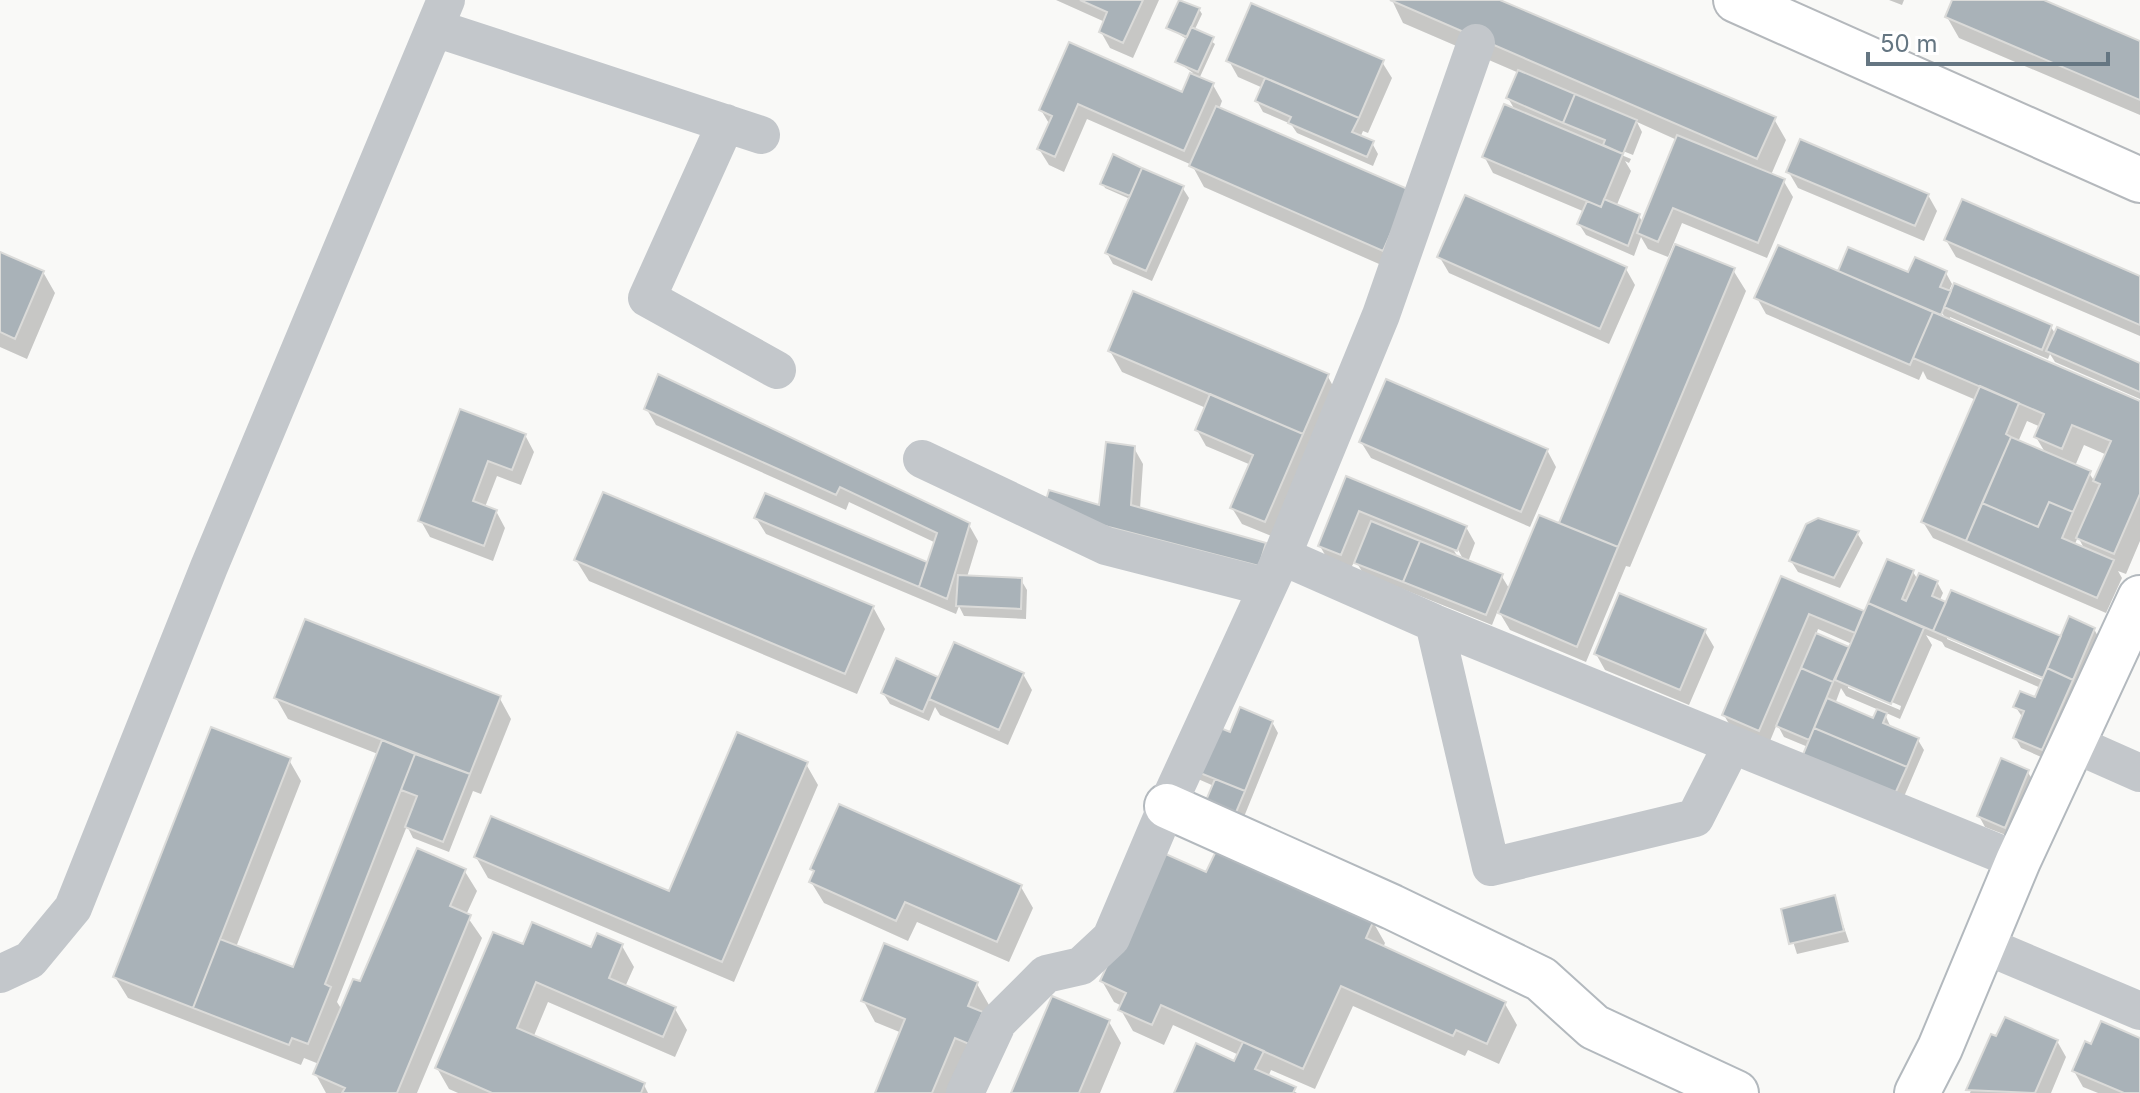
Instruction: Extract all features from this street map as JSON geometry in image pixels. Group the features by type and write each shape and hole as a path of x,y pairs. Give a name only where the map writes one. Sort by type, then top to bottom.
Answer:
{"main road":[{"path":"1736,0 2140,180"},
{"path":"1917,1093 2018,861 2140,598"},
{"path":"1167,806 1392,907 1541,979 1594,1027 1736,1093"}],"street":[{"path":"0,974 30,960 73,908 209,567 440,14 744,129 647,298 777,370"},
{"path":"965,1093 998,1022 1046,974 1081,966 1111,938 1167,806 1274,572 1381,315 1476,43"},
{"path":"922,459 1106,546 1274,572 1434,623 2018,861"},
{"path":"1434,623 1491,867 1695,818 1732,745"},
{"path":"2072,743 2140,773"},
{"path":"1984,945 2140,1011"}],"building":[{"path":"1080,0 1143,0 1123,43 1099,32 1107,12"},
{"path":"1179,0 1200,8 1187,37 1166,28"},
{"path":"1390,0 1500,0 1776,117 1757,159"},
{"path":"1952,0 2044,0 2140,41 2140,100 1945,17"},
{"path":"1251,3 1384,60 1359,118 1226,61"},
{"path":"1191,27 1214,37 1198,72 1175,62"},
{"path":"1069,42 1182,92 1190,73 1214,83 1184,151 1078,104 1055,157 1037,149 1052,116 1039,110"},
{"path":"1518,70 1575,94 1563,123 1506,98"},
{"path":"1265,78 1359,118 1352,132 1374,141 1367,157 1288,123 1291,117 1255,101"},
{"path":"1575,94 1637,120 1623,154 1603,145 1605,140 1563,123"},
{"path":"1504,104 1623,154 1601,207 1482,157"},
{"path":"1216,106 1410,190 1383,251 1189,166"},
{"path":"1677,135 1785,179 1758,243 1673,208 1658,242 1637,233"},
{"path":"1800,139 1929,194 1915,226 1786,172"},
{"path":"1113,154 1142,168 1130,196 1100,184"},
{"path":"1142,168 1184,186 1146,271 1105,253"},
{"path":"1465,195 1627,267 1600,329 1437,257"},
{"path":"1604,199 1640,214 1628,246 1577,224 1587,201 1601,207"},
{"path":"1962,199 2140,276 2140,325 1944,240"},
{"path":"1675,244 1735,268 1618,547 1559,523"},
{"path":"1778,245 1933,312 1910,365 1754,298"},
{"path":"1848,247 1908,272 1915,257 1947,271 1940,287 1951,291 1941,315 1838,271"},
{"path":"0,252 44,271 15,339 0,332"},
{"path":"1954,283 2052,325 2042,350 1944,307"},
{"path":"1133,291 1329,374 1303,434 1108,351"},
{"path":"1933,312 2140,401 2140,494 2114,554 2076,538 2100,484 2093,481 2111,441 2072,425 2062,449 2034,437 2044,414 1913,358"},
{"path":"2057,327 2140,363 2140,392 2046,351"},
{"path":"658,374 970,523 947,599 919,587 937,533 840,487 836,495 644,409"},
{"path":"1386,379 1548,449 1521,512 1359,442"},
{"path":"1980,386 2019,403 2006,434 2011,437 1966,541 1921,522"},
{"path":"1210,394 1303,434 1265,522 1230,508 1253,455 1195,430"},
{"path":"460,409 526,434 512,470 488,461 473,501 497,510 484,546 418,521"},
{"path":"2011,437 2091,471 2073,512 2049,502 2038,527 1982,503"},
{"path":"1106,442 1135,446 1131,505 1266,543 1259,566 1043,510 1049,490 1099,505"},
{"path":"1346,476 1467,526 1457,551 1359,511 1341,555 1318,546"},
{"path":"603,492 874,606 845,674 574,560"},
{"path":"765,493 927,562 919,587 754,518"},
{"path":"2049,502 2073,512 2062,538 2114,560 2097,598 1966,541 1982,503 2038,527"},
{"path":"1539,515 1618,547 1577,647 1498,613"},
{"path":"1818,518 1859,531 1834,578 1789,561 1806,524"},
{"path":"1371,521 1420,541 1403,582 1354,563"},
{"path":"1420,541 1503,574 1486,615 1403,582"},
{"path":"1887,559 1914,570 1902,599 1906,601 1919,573 1938,581 1932,596 1946,602 1933,631 1868,603"},
{"path":"958,575 1022,578 1021,609 956,606"},
{"path":"1781,576 1864,611 1855,633 1809,614 1759,731 1722,715"},
{"path":"1951,590 2061,636 2043,678 1933,631"},
{"path":"1619,593 1706,629 1680,690 1594,654"},
{"path":"1868,603 1924,628 1891,704 1835,680"},
{"path":"2069,616 2095,628 2073,680 2047,668"},
{"path":"305,619 501,696 470,774 274,698"},
{"path":"1816,633 1849,647 1833,682 1801,668"},
{"path":"954,642 1024,673 999,730 929,699"},
{"path":"896,658 938,677 923,712 881,693"},
{"path":"1801,668 1833,682 1809,740 1776,726"},
{"path":"2047,668 2073,680 2042,750 2013,738 2024,711 2013,707 2020,691 2035,697"},
{"path":"1827,698 1873,718 1877,709 1887,713 1883,723 1919,738 1907,767 1814,728"},
{"path":"1240,707 1273,721 1245,791 1190,769 1208,723 1230,732"},
{"path":"211,727 291,758 193,1008 113,977"},
{"path":"1814,728 1907,767 1894,796 1802,757"},
{"path":"737,732 808,762 722,962 474,857 491,816 669,891"},
{"path":"382,740 415,754 325,984 331,987 308,1044 292,1038 289,1045 193,1008 220,939 293,967"},
{"path":"415,754 470,774 443,842 405,827 417,796 401,790"},
{"path":"2001,758 2029,770 2005,828 1977,816"},
{"path":"1215,779 1245,791 1229,829 1199,817"},
{"path":"839,804 1022,885 997,942 905,902 896,921 809,882 814,871 810,869"},
{"path":"417,848 466,869 450,906 471,915 397,1093 342,1093 345,1088 313,1074 353,979 360,981"},
{"path":"1217,849 1374,920 1366,938 1506,1002 1487,1044 1456,1030 1453,1036 1341,986 1303,1069 1161,1005 1152,1025 1118,1010 1126,993 1100,981 1159,851 1206,872"},
{"path":"1835,895 1844,931 1789,944 1781,909"},
{"path":"532,922 591,947 597,933 623,944 609,978 676,1007 663,1037 536,982 517,1028 645,1083 641,1093 492,1093 435,1068 493,932 523,944"},
{"path":"884,943 978,982 968,1006 983,1012 969,1044 955,1038 932,1093 875,1093 905,1019 861,1001"},
{"path":"1052,996 1110,1020 1079,1093 1011,1093"},
{"path":"2005,1017 2058,1040 2035,1093 1966,1090 1991,1034 1996,1036"},
{"path":"2101,1021 2140,1038 2140,1093 2124,1093 2072,1071 2085,1041 2091,1044"},
{"path":"1243,1042 1264,1051 1255,1069 1296,1087 1293,1093 1174,1093 1196,1043 1234,1061"}]}
